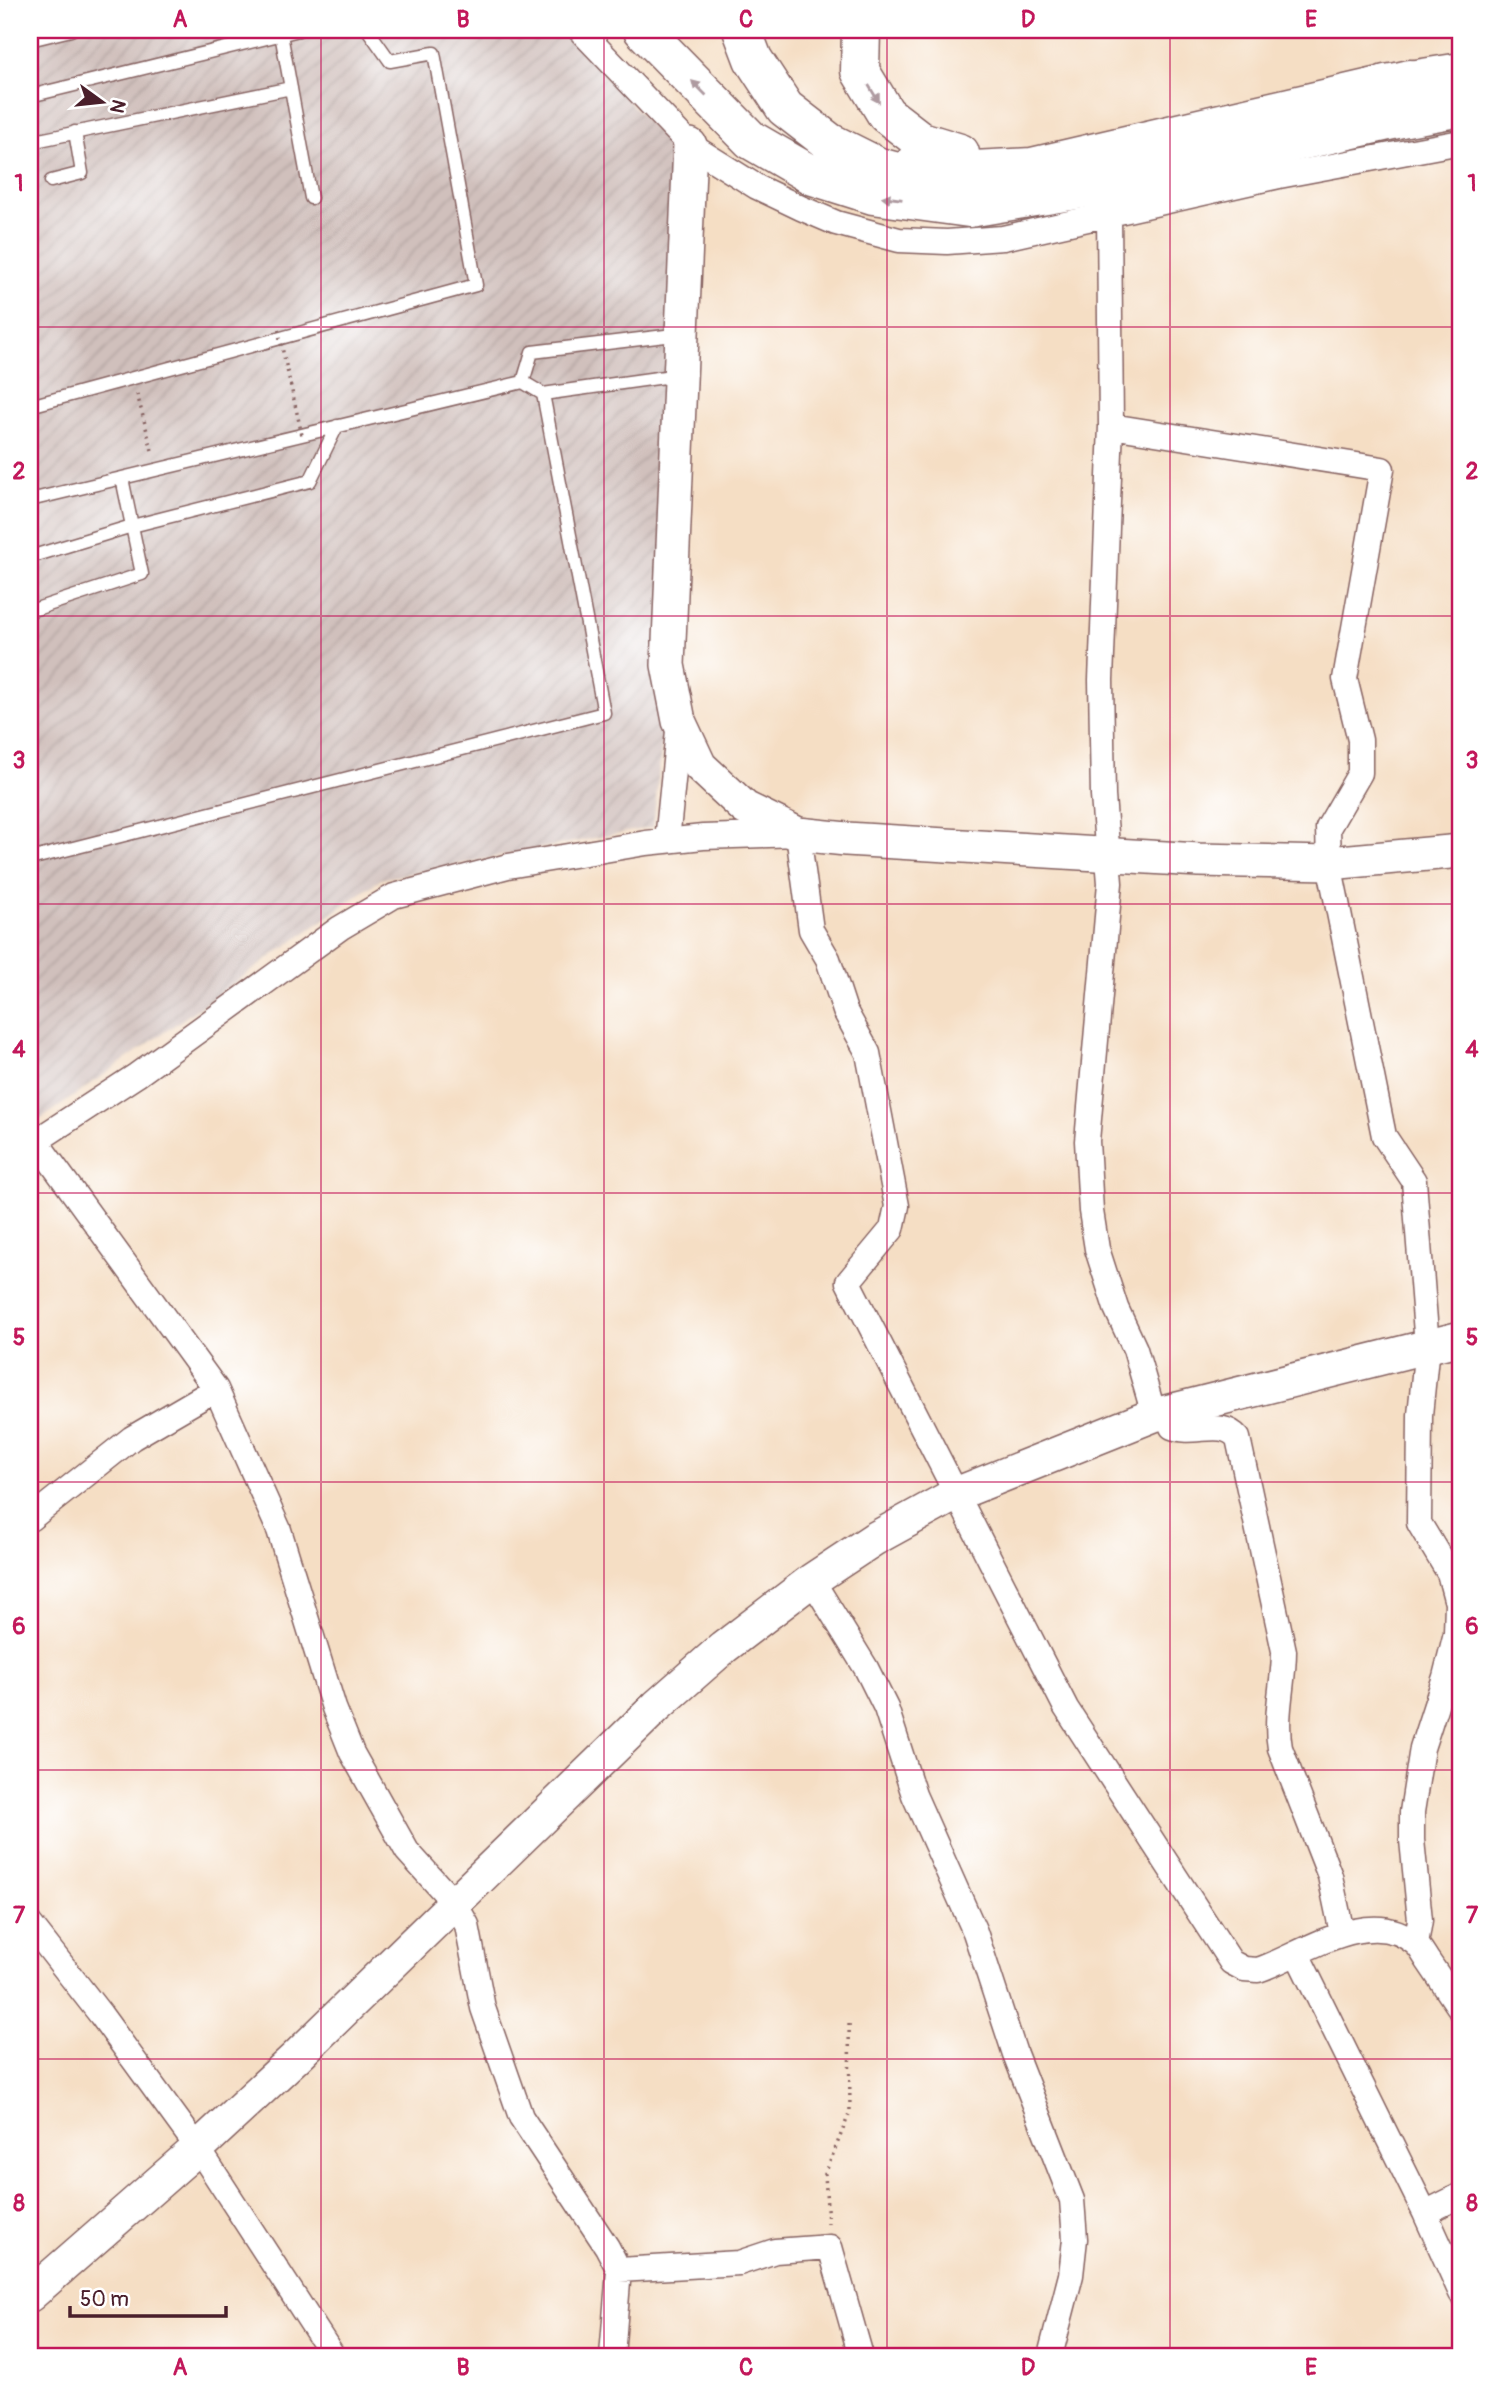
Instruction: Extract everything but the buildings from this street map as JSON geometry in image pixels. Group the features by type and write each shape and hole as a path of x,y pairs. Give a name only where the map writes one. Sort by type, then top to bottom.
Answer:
{"highway":[{"path":"643,30 751,140 813,176 873,195 969,208 1100,186 1413,97 1461,72"},
{"path":"742,30 753,59 785,108 829,142 879,167 952,186 1082,175 1413,97"},
{"path":"766,30 801,89 837,122 898,156 954,171 1032,167 1413,97"},
{"path":"861,30 860,71 886,114 921,141 956,153 1011,152 1413,97 1461,107"}],"street":[{"path":"580,30 690,145 757,187 801,208 836,223 900,240 947,242 1003,238 1279,176 1461,142"},
{"path":"690,145 668,665 679,721 700,766 745,808 798,834"},
{"path":"1109,215 1111,426 1101,680 1103,796 1110,883 1087,1141 1091,1211 1097,1249 1115,1308 1161,1414 1172,1427 1182,1431 1221,1428 1232,1430 1238,1438 1284,1651 1284,1672 1277,1710 1280,1748 1330,1876 1342,1933"},
{"path":"1111,426 1382,469 1345,680 1360,740 1360,773 1328,828 1329,863 1384,1136 1415,1181 1427,1346 1420,1415 1419,1523 1449,1573 1458,1603 1456,1633 1422,1748 1412,1812 1420,1920 1416,1944"},
{"path":"667,841 679,721"},
{"path":"798,834 811,930 828,959 845,1011 868,1053 897,1206 892,1229 848,1282 1066,1708 1231,1962 1244,1969 1258,1970 1342,1933 1367,1929 1385,1930 1402,1935 1416,1944 1461,2010"},
{"path":"611,2356 619,2270 594,2227 521,2117 483,2008 467,1924 455,1903 407,1851 352,1754 334,1708 279,1530 216,1390 33,1137 137,1075 340,928 394,895 508,866 703,837 798,834 1199,860 1329,863 1461,851"},
{"path":"30,2295 198,2148 657,1706 723,1648 812,1580 874,1539 956,1494 1161,1414 1461,1338"},
{"path":"30,1519 132,1438 216,1390"},
{"path":"812,1580 866,1668 886,1708 914,1795 975,1932 1015,2054 1072,2200 1075,2239 1071,2276 1050,2356"},
{"path":"30,1924 101,2015 198,2148 333,2356"},
{"path":"1297,1954 1425,2213 1461,2293"},
{"path":"1425,2213 1461,2195"},
{"path":"619,2270 739,2263 775,2251 830,2247 861,2356"}],"lane":[{"path":"30,40 71,30"},
{"path":"30,96 299,30"},
{"path":"30,406 477,285 434,53 390,61 368,30"},
{"path":"281,34 311,198"},
{"path":"30,142 291,88"},
{"path":"51,181 82,173 75,132"},
{"path":"523,382 532,352 682,334"},
{"path":"30,500 523,382 543,394 680,375"},
{"path":"30,859 604,713 543,394"},
{"path":"30,557 132,526 310,481 337,426"},
{"path":"30,611 142,573 122,478"}],"path":[{"path":"278,330 302,435"},
{"path":"133,378 157,470"},
{"path":"830,2247 825,2174 850,2112 849,2020"}],"shaded area":[{"path":"30,30 562,30 674,150 664,723 653,827 381,879 40,1120 30,1107"}]}
